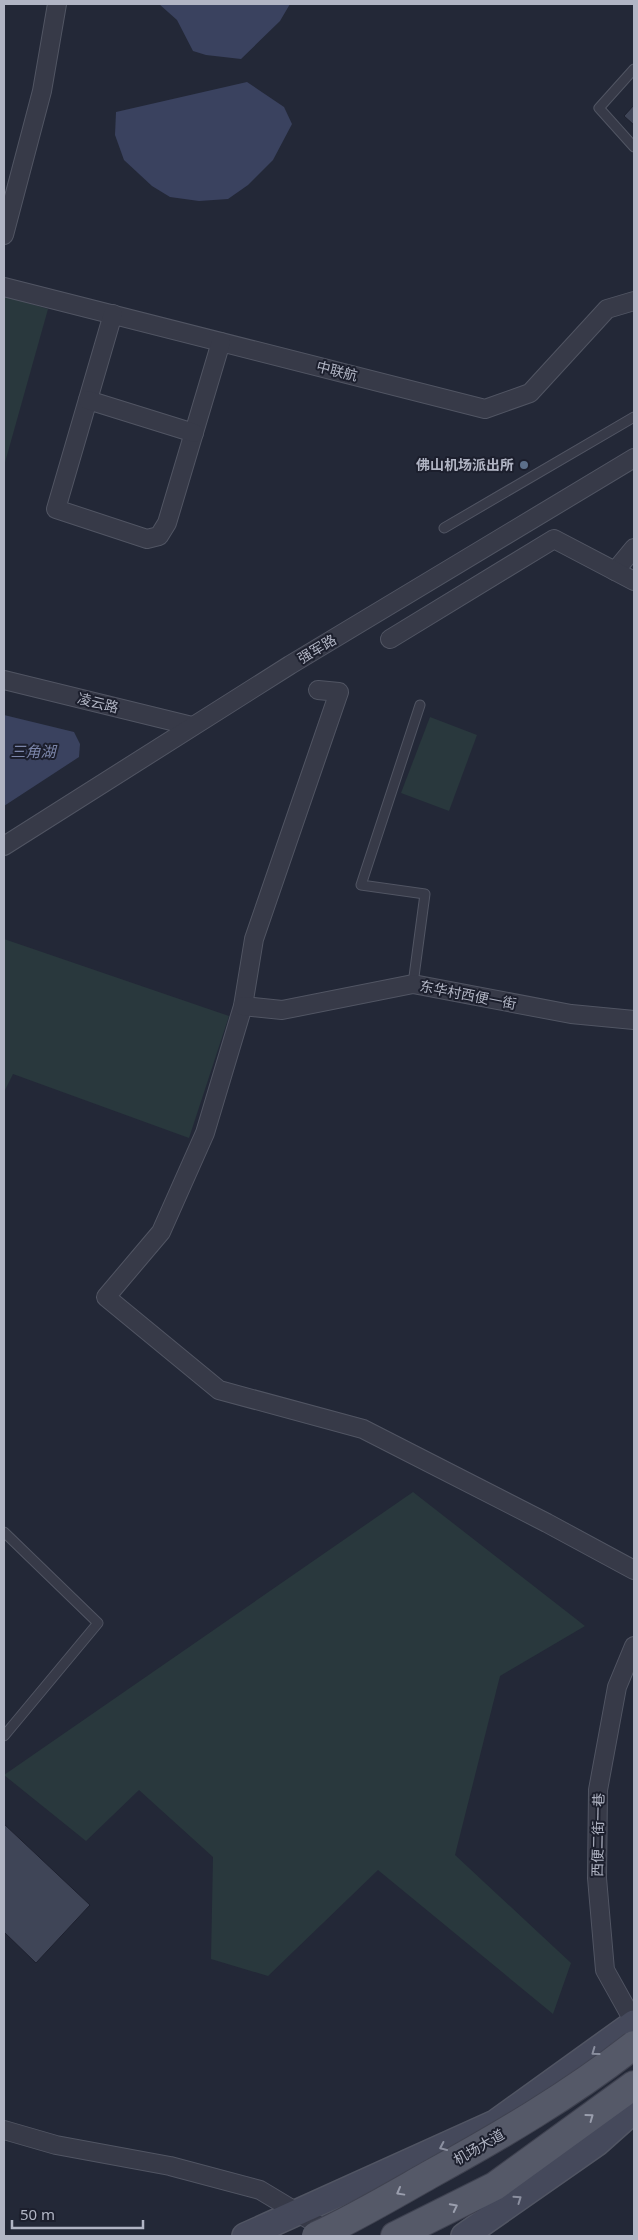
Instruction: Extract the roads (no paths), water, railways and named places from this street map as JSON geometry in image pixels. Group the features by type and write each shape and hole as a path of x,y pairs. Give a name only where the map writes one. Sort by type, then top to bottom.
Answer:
{"main road":[{"name":"机场大道","path":"316,2236 340,2225 474,2151 590,2080 634,2045"},
{"path":"395,2236 495,2186 634,2085"}],"street":[{"path":"4,235 42,91 57,4"},
{"name":"中联航","path":"4,286 485,409 530,393 607,309 634,301"},
{"path":"113,314 56,509 146,539 159,536 167,523 221,342"},
{"path":"88,400 194,433"},
{"name":"强军路","path":"4,846 290,665 634,458"},
{"path":"390,639 554,540 634,581"},
{"path":"615,570 634,548"},
{"name":"凌云路","path":"4,680 192,726"},
{"path":"318,690 339,692 254,939 243,1006 206,1134 161,1232 106,1297 219,1390 363,1430 547,1523 634,1570"},
{"name":"东华村西便一街","path":"243,1006 282,1010 413,984 571,1014 634,1020"},
{"name":"西便二街一巷","path":"634,1646 617,1687 598,1790 597,1868 605,1970 634,2023"},
{"path":"245,2236 301,2213 495,2123 634,2023"},
{"path":"464,2236 597,2143 634,2110"},
{"path":"4,2130 56,2145 170,2166 260,2190 338,2236"}],"lane":[{"path":"634,69 599,108 634,147"},
{"path":"444,528 634,417"},
{"path":"413,984 425,894 361,885 420,705"},
{"path":"4,1532 98,1623 4,1736"}],"water":[{"path":"159,4 290,4 280,21 241,59 206,55 193,51 177,20"},
{"path":"247,82 284,107 292,124 273,160 248,185 228,199 199,201 170,197 152,186 124,160 115,135 116,112"},
{"name":"三角湖","path":"4,715 74,732 80,744 79,757 4,806"}],"place":[{"name":"佛山机场派出所","path":"524,465"}]}
